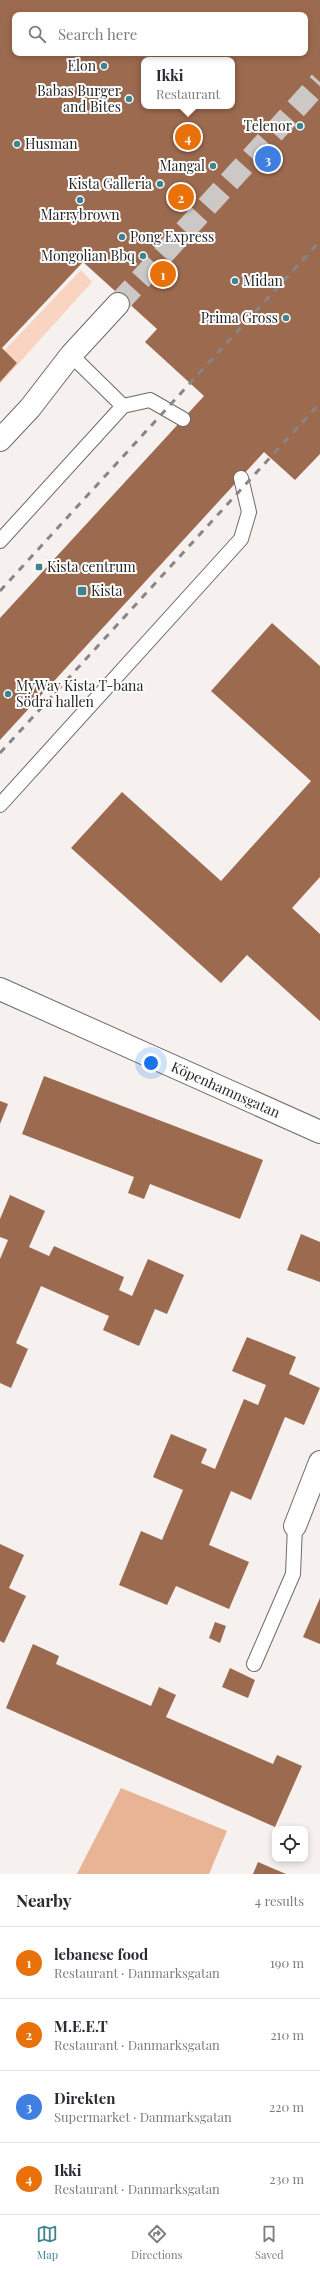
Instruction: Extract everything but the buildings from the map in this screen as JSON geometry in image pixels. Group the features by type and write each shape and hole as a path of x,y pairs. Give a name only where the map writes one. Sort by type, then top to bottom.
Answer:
{"street":[{"path":"0,440 30,408 71,355 118,304"},
{"path":"0,420 20,398 71,355"},
{"name":"Köpenhamnsgatan","path":"0,989 320,1132"},
{"path":"295,1526 320,1462"}],"lane":[{"path":"71,355 123,406"},
{"path":"0,541 123,406 150,400 183,419"},
{"path":"0,805 241,539 249,512 241,478"},
{"path":"254,1664 293,1574 295,1526"}],"shaded area":[{"path":"81,270 92,282 0,384 0,355"},
{"path":"121,1788 227,1831 209,1874 77,1874"}],"tunnel":[{"path":"118,304 320,82"}],"railway":[{"path":"0,591 320,241"},
{"path":"0,753 320,403"}],"place":[{"name":"Elon","path":"104,66"},
{"name":"Babas Burger and Bites","path":"129,99"},
{"name":"Telenor","path":"300,126"},
{"name":"Ikki","path":"188,137"},
{"name":"Husman","path":"17,144"},
{"name":"Direkten","path":"268,159"},
{"name":"Mangal","path":"213,166"},
{"name":"Kista Galleria","path":"160,184"},
{"name":"M.E.E.T","path":"181,197"},
{"name":"Marrybrown","path":"80,200"},
{"name":"Pong Express","path":"122,237"},
{"name":"Mongolian Bbq","path":"143,256"},
{"name":"lebanese food","path":"163,274"},
{"name":"Midan","path":"235,281"},
{"name":"Prima Gross","path":"286,318"},
{"name":"Kista centrum","path":"39,567"},
{"name":"Kista","path":"82,591"},
{"name":"MyWay Kista T-bana Södra hallen","path":"8,694"}]}
